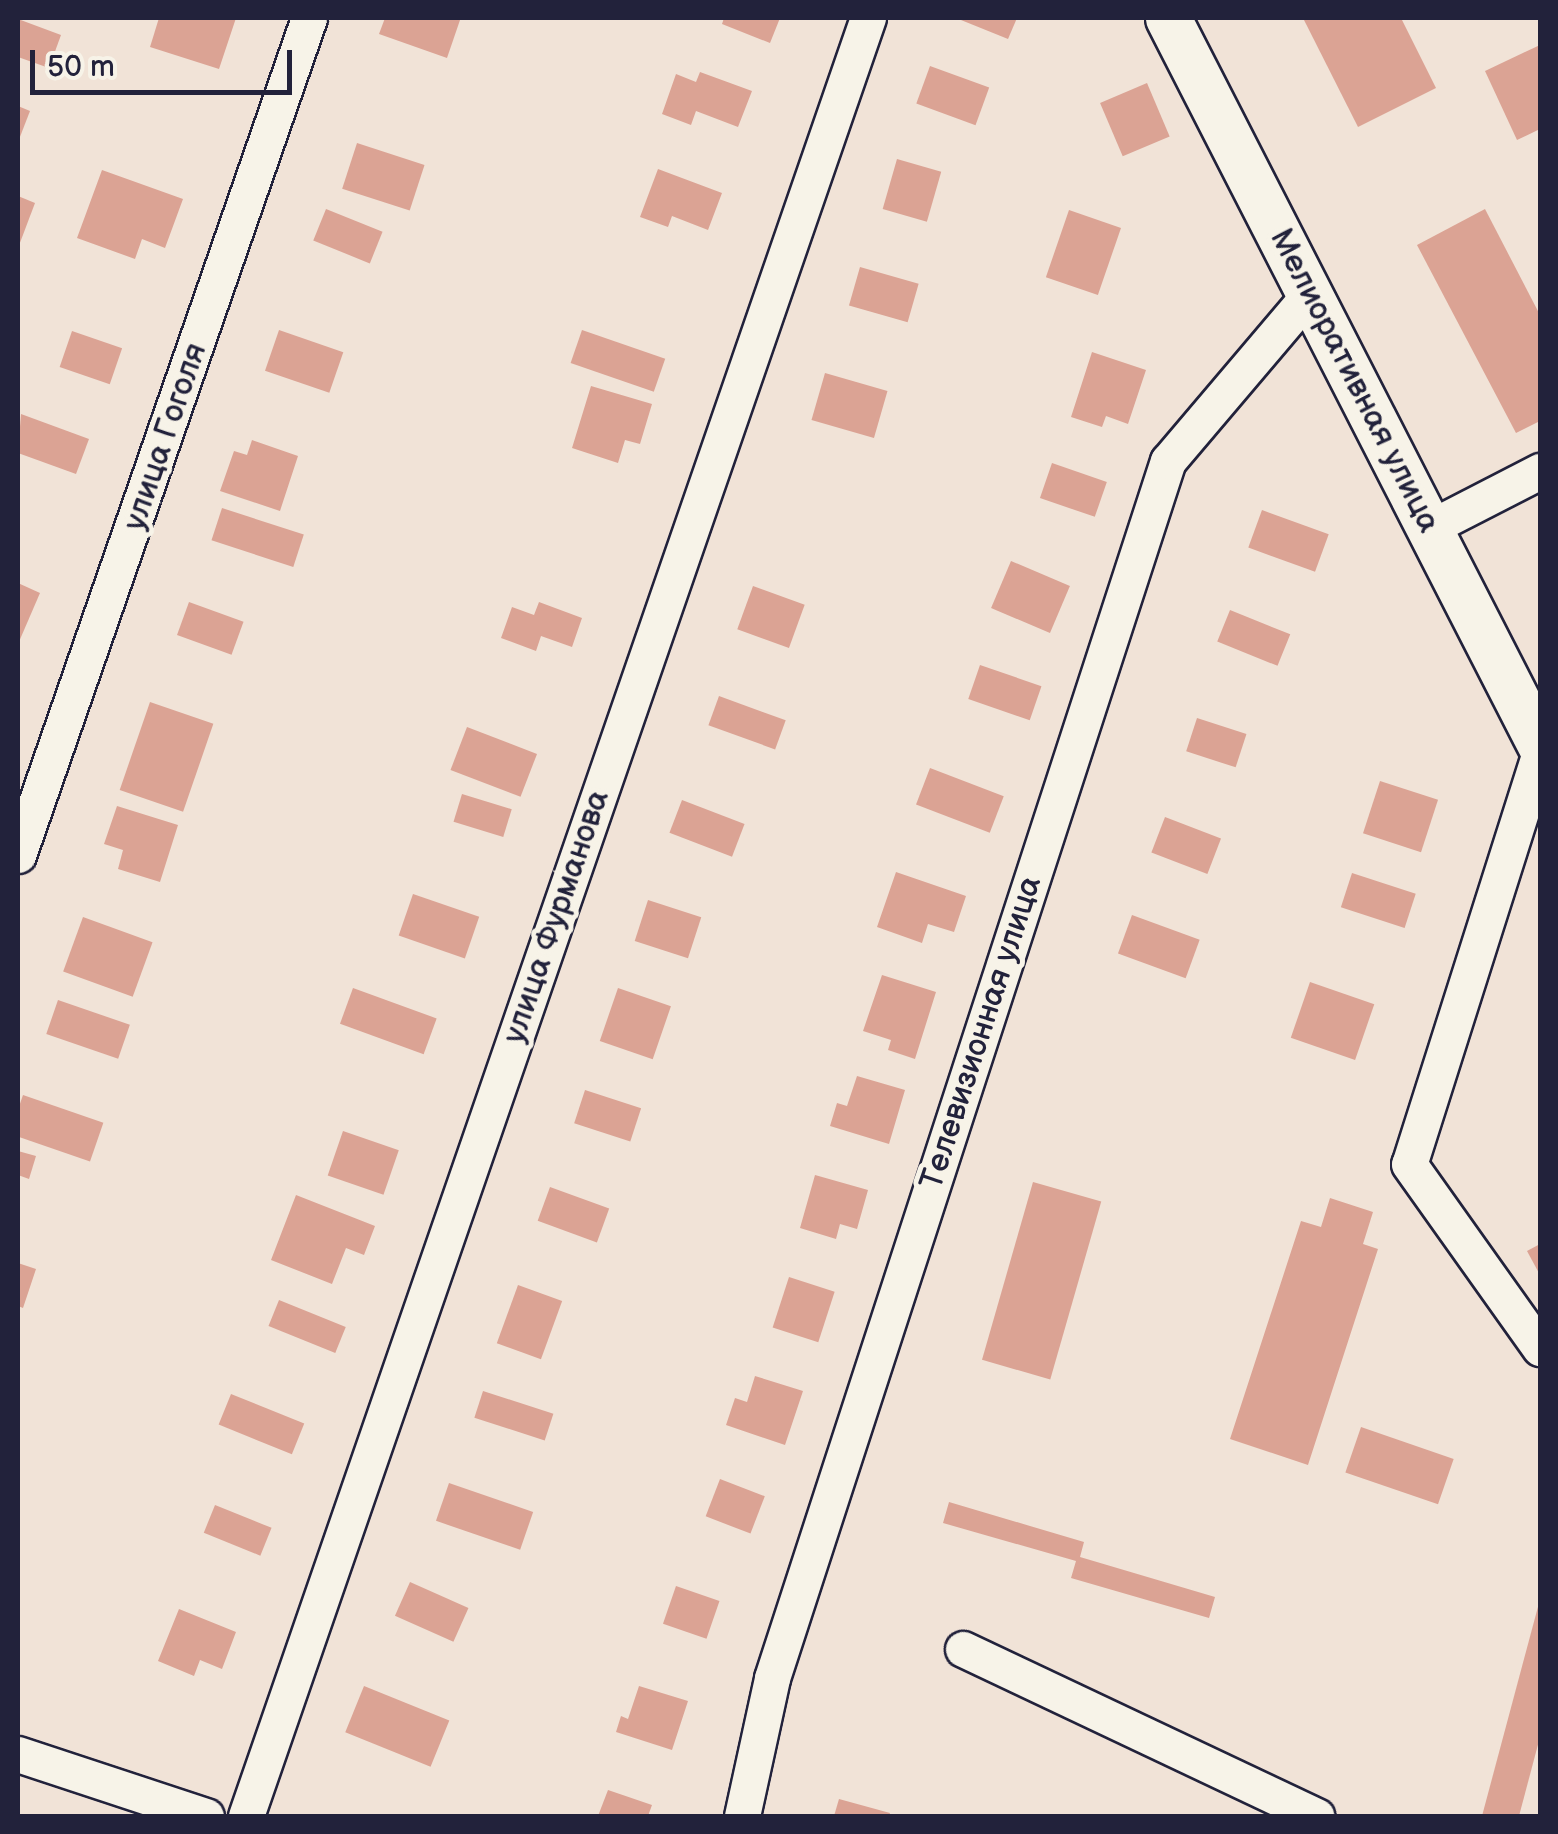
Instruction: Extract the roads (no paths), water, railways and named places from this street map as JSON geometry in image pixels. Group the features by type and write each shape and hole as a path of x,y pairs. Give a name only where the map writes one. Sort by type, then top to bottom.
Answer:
{"main road":[{"name":"Мелиоративная улица","path":"1168,18 1540,748"}],"street":[{"name":"улица Гоголя","path":"18,855 309,18"},
{"name":"улица Фурманова","path":"246,1816 868,18"},
{"name":"Телевизионная улица","path":"742,1816 772,1678 1168,462 1309,295"},
{"path":"1429,528 1540,471"},
{"path":"1540,748 1409,1164 1540,1348"},
{"path":"963,1650 1316,1816"},
{"path":"18,1754 206,1816"}]}
